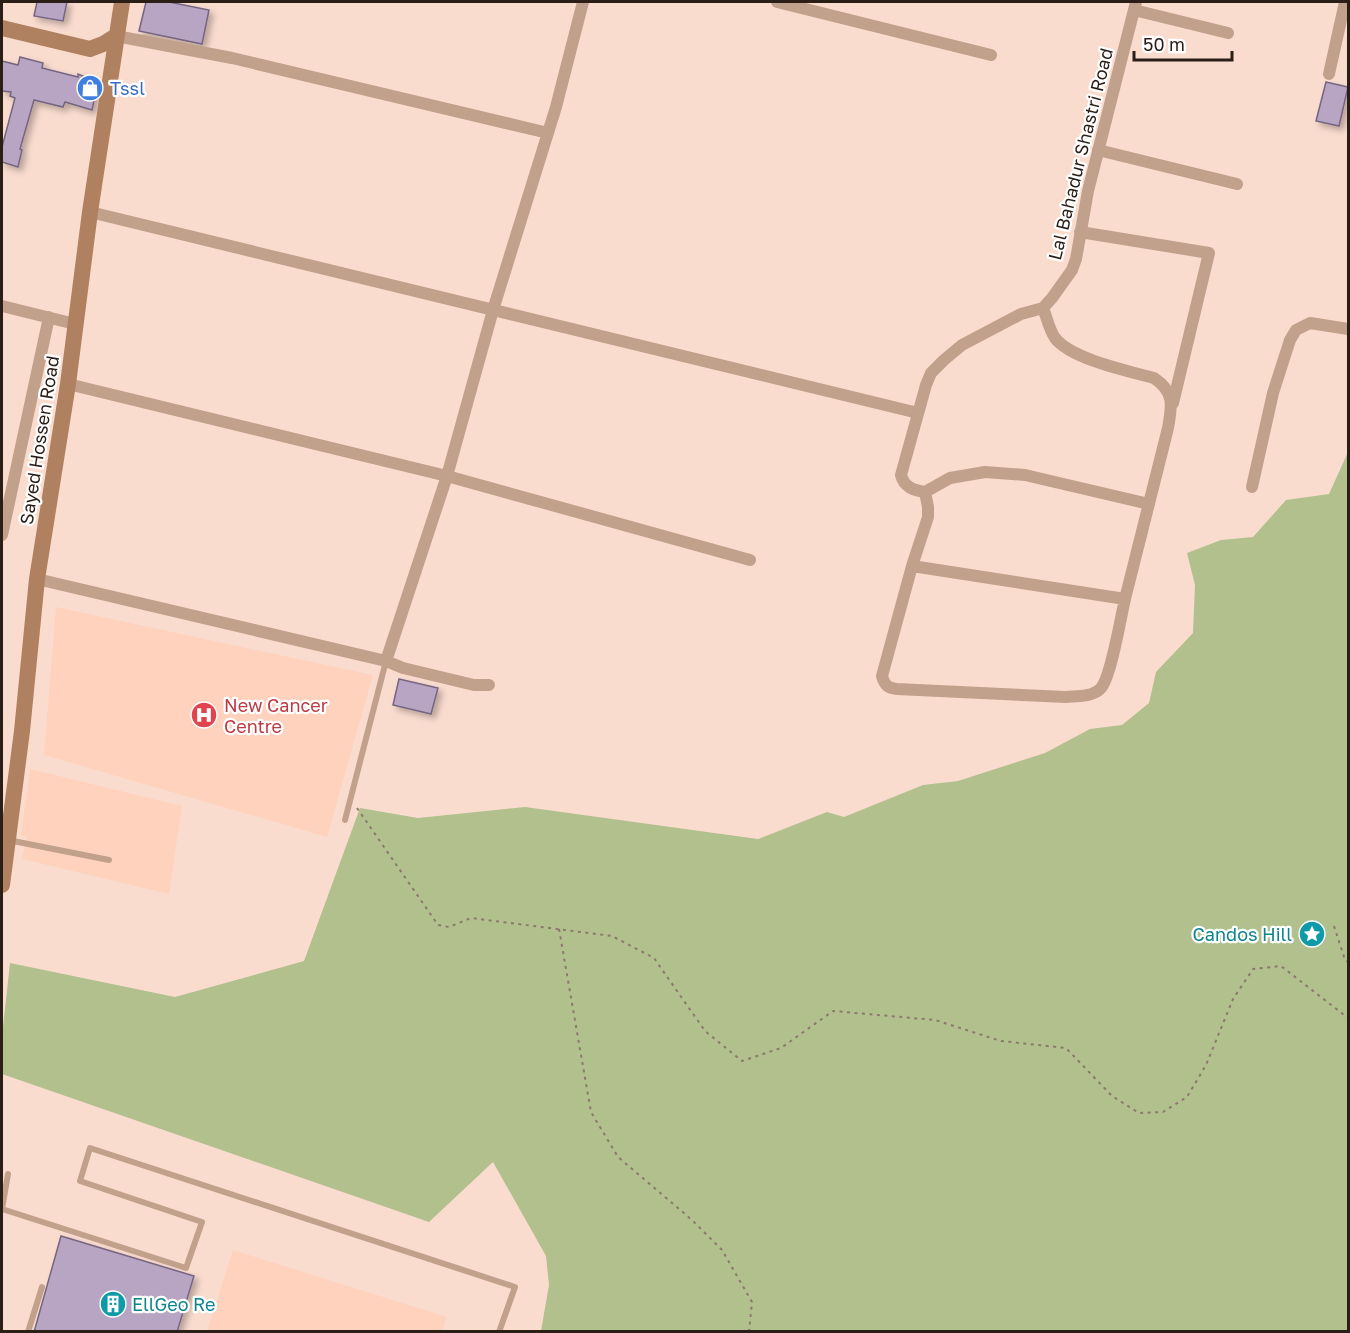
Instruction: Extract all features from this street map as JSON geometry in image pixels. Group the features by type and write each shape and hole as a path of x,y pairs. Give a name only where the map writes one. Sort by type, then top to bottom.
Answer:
{"main road":[{"name":"Sayed Hossen Road","path":"2,885 22,731 37,579 68,384 90,212 122,2"},
{"path":"2,28 90,49 116,36"},
{"path":"90,49 103,65 110,82"}],"street":[{"path":"386,661 447,476 494,310 556,107 583,2"},
{"path":"777,2 798,4 991,55"},
{"path":"1329,74 1345,2"},
{"path":"1135,6 1228,33"},
{"name":"Lal Bahadur Shastri Road","path":"1043,308 1072,270 1076,259 1088,191 1135,6"},
{"path":"116,36 232,58 548,134"},
{"path":"1098,150 1237,184"},
{"path":"90,212 918,412"},
{"path":"925,492 928,517 882,676 884,684 889,688 1066,697 1093,694 1102,687 1108,673 1209,253 1080,232"},
{"path":"2,306 75,324"},
{"path":"1149,504 1024,475 985,472 950,478 925,492 907,486 901,475 931,373 962,345 1021,314 1043,308 1054,336 1065,348 1081,356 1154,378 1161,382 1169,393 1172,405"},
{"path":"2,535 49,317"},
{"path":"1252,488 1273,393 1290,340 1296,330 1310,323 1348,329"},
{"path":"68,384 447,476 750,560"},
{"path":"912,566 1125,599"},
{"path":"37,579 386,661 403,668 474,685 489,685"}],"lane":[{"path":"345,820 386,661"},
{"path":"8,840 109,860"},
{"path":"8,1174 2,1209 186,1268 202,1222 80,1181 90,1148 515,1287 499,1332"},
{"path":"27,1332 42,1287"}],"path":[{"path":"351,797 438,925 449,927 471,918 612,936 654,958 705,1031 742,1061 782,1048 833,1011 935,1020 1000,1041 1066,1048 1112,1096 1139,1113 1163,1112 1187,1097 1206,1065 1233,999 1253,969 1281,966 1348,1018"},
{"path":"1334,926 1345,960 1348,962"},
{"path":"559,929 591,1112 618,1157 692,1220 722,1250 752,1302 749,1332"}],"shaded area":[{"name":"New Cancer Centre","path":"56,607 373,675 327,837 44,755"},
{"path":"30,769 182,806 169,894 22,859 27,837 21,835"},
{"path":"233,1250 447,1317 442,1331 207,1331"}],"green space":[{"path":"1348,452 1348,1331 541,1331 549,1285 546,1256 493,1162 429,1222 2,1074 2,1036 10,963 175,997 304,961 360,808 418,818 525,807 758,839 827,812 844,817 923,785 958,781 1045,753 1090,729 1122,725 1149,703 1156,672 1193,633 1195,585 1187,553 1221,540 1253,537 1286,500 1329,494"}],"building":[{"path":"37,2 67,2 63,21 34,16"},
{"path":"146,2 169,2 209,10 202,44 139,31"},
{"path":"20,57 43,63 42,68 78,77 78,74 98,82 92,110 65,102 63,107 34,100 20,149 22,150 18,167 2,162 2,147 15,98 10,96 11,92 2,91 2,61 18,65"},
{"path":"1326,82 1348,87 1339,126 1316,121"},
{"path":"399,679 438,688 431,714 393,705"},
{"name":"EllGeo Re","path":"61,1236 194,1276 177,1332 34,1332"}],"place":[{"name":"Tssl","path":"90,88"},
{"name":"New Cancer Centre","path":"204,715"},
{"name":"Candos Hill","path":"1312,934"},
{"name":"EllGeo Re","path":"113,1304"}]}
